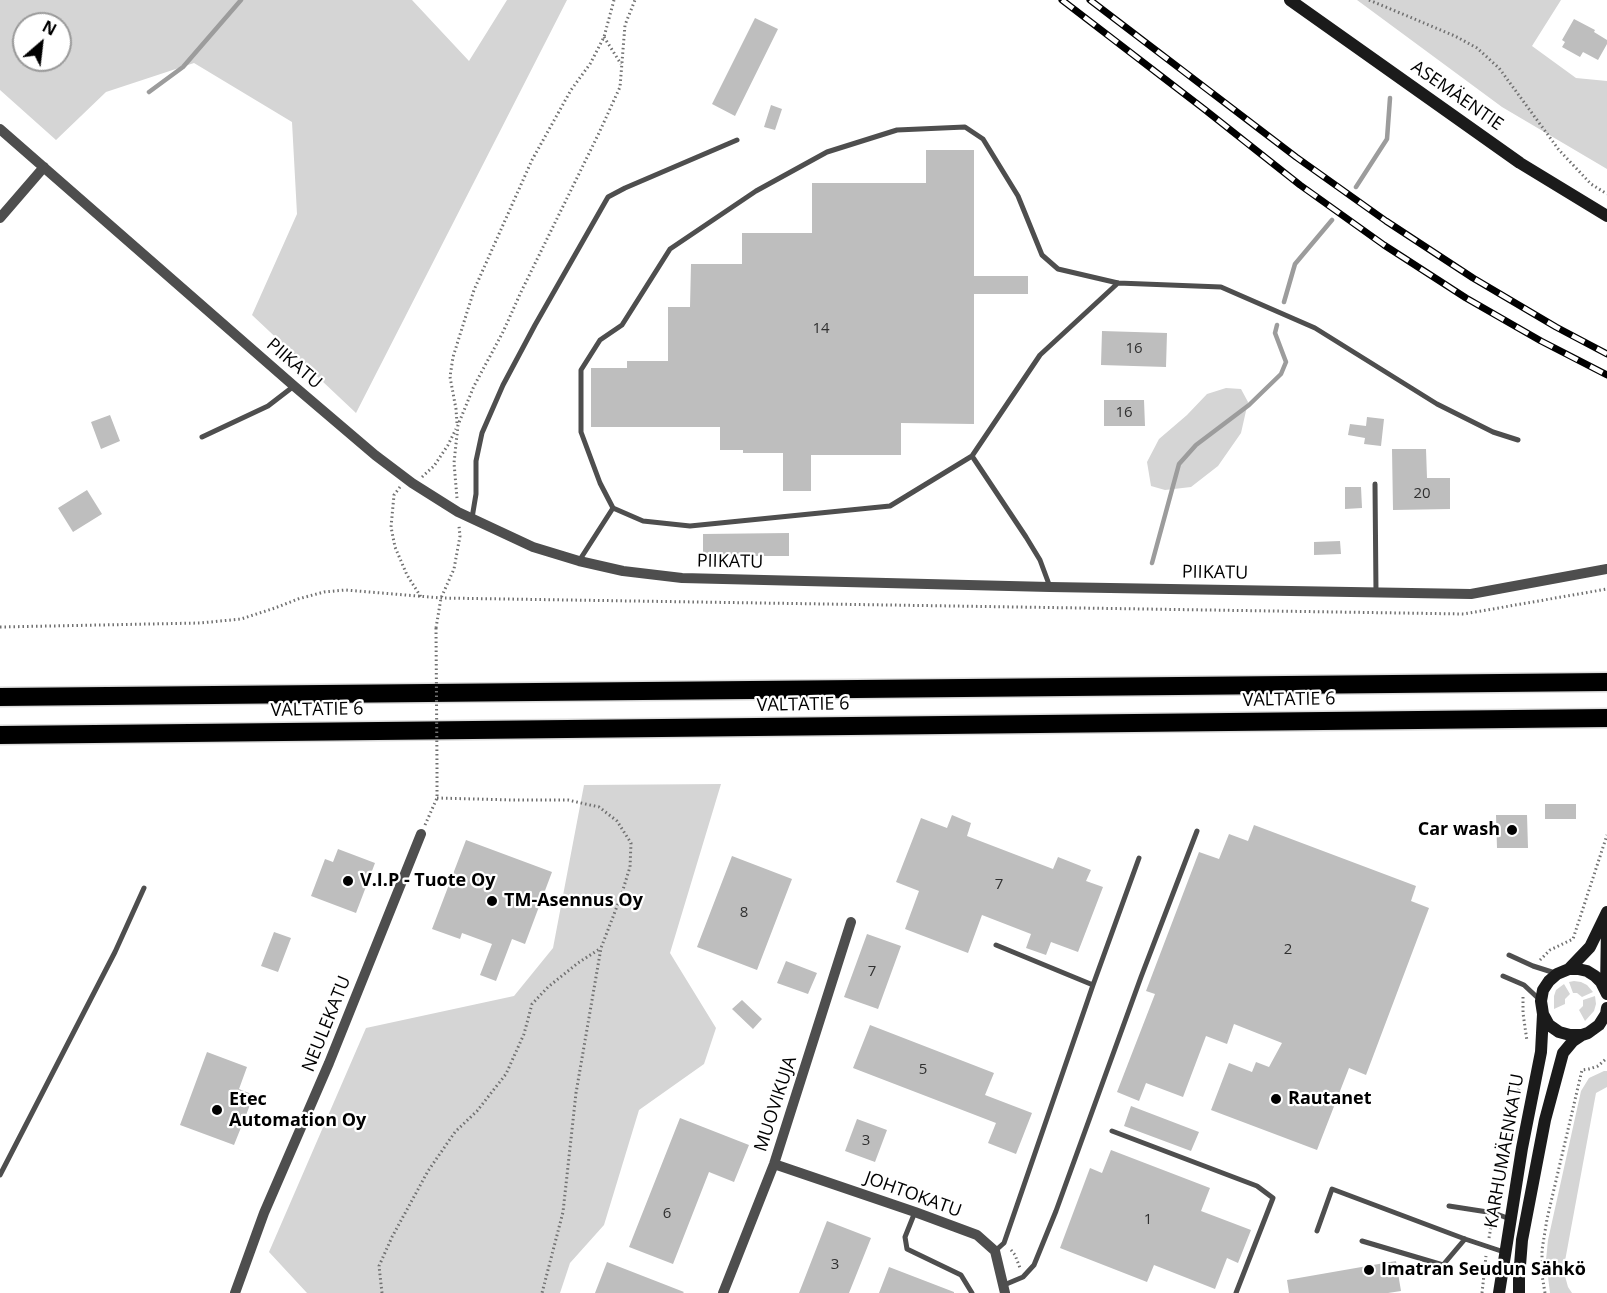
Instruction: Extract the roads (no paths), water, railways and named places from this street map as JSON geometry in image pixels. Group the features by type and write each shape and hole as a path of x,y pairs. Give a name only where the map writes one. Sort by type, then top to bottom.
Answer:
{"highway":[{"name":"VALTATIE 6","path":"0,697 1607,682"},
{"name":"VALTATIE 6","path":"0,735 1607,718"}],"street":[{"name":"ASEMÄENTIE","path":"1290,0 1520,163 1607,216"},
{"name":"PIIKATU","path":"0,129 294,386 375,455 412,483 458,512 533,547 579,561 623,571 682,578 1471,594 1607,569"},
{"path":"0,218 44,167"},
{"name":"NEULEKATU","path":"235,1293 264,1213 329,1063 421,834"},
{"path":"1541,1001 1543,990 1549,981 1563,972 1590,947 1607,912"},
{"name":"MUOVIKUJA","path":"723,1293 774,1164 851,922"},
{"path":"1606,992 1607,926"},
{"path":"1563,972 1578,969 1587,971 1601,982 1606,992"},
{"name":"KARHUMÄENKATU","path":"1499,1293 1522,1148 1541,1052 1543,1014 1541,1001"},
{"name":"KARHUMÄENKATU","path":"1519,1293 1522,1240 1545,1120 1563,1053 1573,1041 1599,1025 1607,1008"},
{"path":"1543,1014 1559,1032 1582,1035"},
{"name":"JOHTOKATU","path":"774,1164 977,1235 995,1251"},
{"path":"995,1251 1005,1289"}],"lane":[{"path":"1119,283 1040,355 972,456 890,506 690,526 643,521 613,508 600,483 581,432 581,370 600,340 622,325 670,249 756,191 827,152 897,130 965,127 983,139 1018,196 1042,255 1058,269 1119,283 1221,287 1314,328 1437,404 1493,432 1518,440"},
{"path":"472,518 476,494 476,461 482,433 508,375 608,197 737,140"},
{"path":"202,437 268,406 294,386"},
{"path":"972,456 1040,560 1050,587"},
{"path":"1375,484 1376,592"},
{"path":"579,561 613,508"},
{"path":"1005,1289 1023,1277 1034,1265 1197,831"},
{"path":"995,1251 1004,1243 1139,858"},
{"path":"0,1175 115,952 144,888"},
{"path":"996,945 1093,985"},
{"path":"1509,955 1533,966 1563,972"},
{"path":"1503,976 1524,985 1541,1001"},
{"path":"1112,1131 1257,1186 1273,1198 1236,1293"},
{"path":"1317,1232 1332,1189 1506,1252"},
{"path":"1449,1206 1494,1213 1510,1219"},
{"path":"915,1212 905,1237 907,1249 961,1275 972,1293"},
{"path":"1362,1241 1443,1265 1466,1239"}],"waterway":[{"path":"149,92 183,67 241,0"},
{"path":"1356,187 1387,139 1390,98"},
{"path":"1284,302 1295,264 1332,220"},
{"path":"1152,563 1179,464 1196,445 1249,405 1281,374 1286,362 1275,333 1277,325"}],"railway":[{"path":"1062,0 1300,185 1384,245 1466,298 1607,375"},
{"path":"1090,0 1296,157 1386,221 1473,278 1607,354"}],"place":[{"name":"Car wash","path":"1512,830"},
{"name":"V.I.P - Tuote Oy","path":"348,881"},
{"name":"TM-Asennus Oy","path":"492,901"},
{"name":"Rautanet","path":"1276,1099"},
{"name":"Etec Automation Oy","path":"217,1110"},
{"name":"Imatran Seudun Sähkö","path":"1369,1270"}]}
